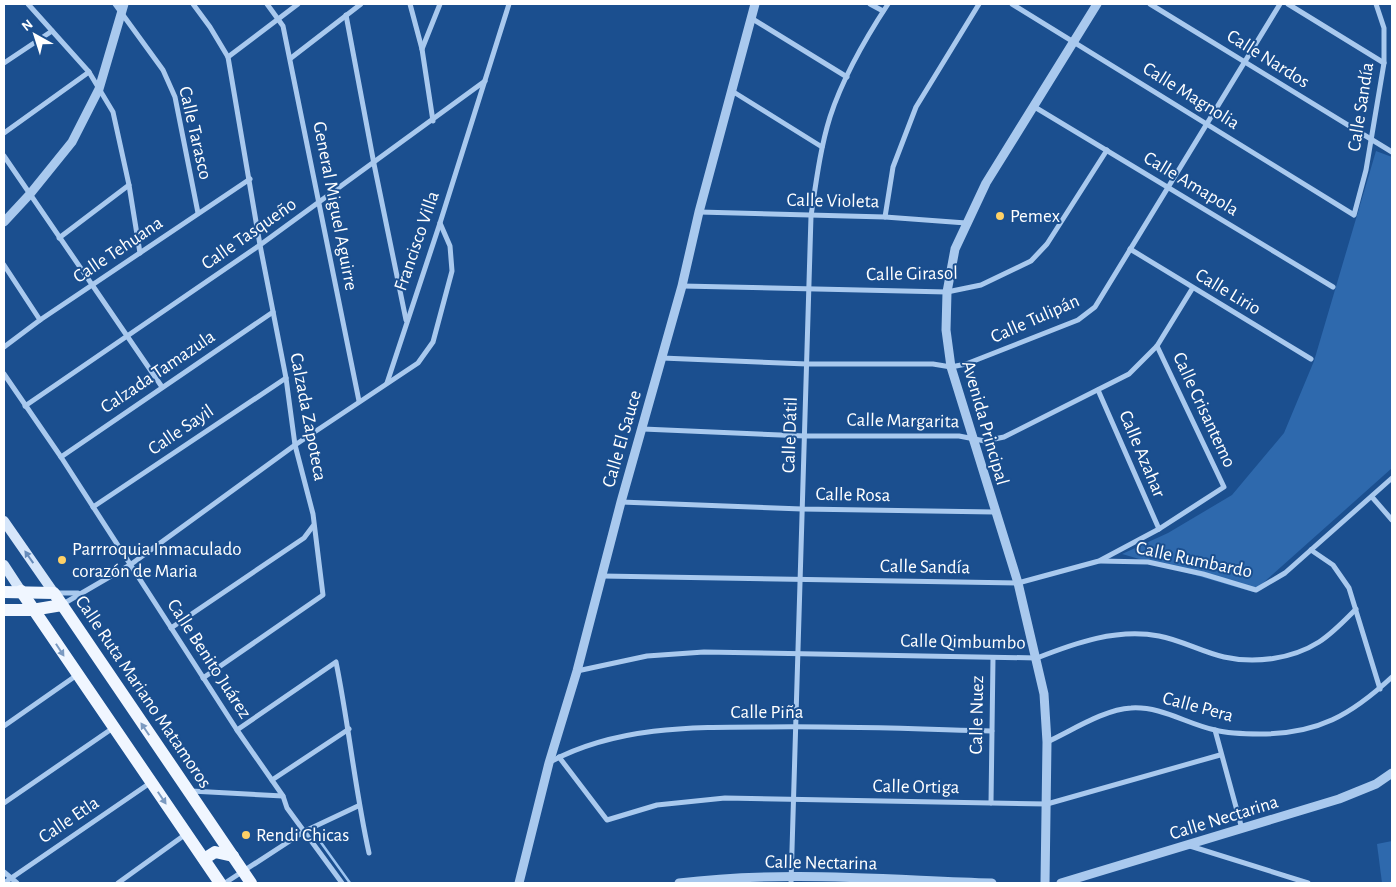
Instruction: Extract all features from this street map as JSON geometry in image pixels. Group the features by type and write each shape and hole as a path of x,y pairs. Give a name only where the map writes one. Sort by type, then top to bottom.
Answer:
{"main road":[{"name":"Calle Ruta Mariano Matamoros","path":"4,521 251,883"},
{"path":"4,565 76,675 220,883"},
{"path":"4,592 54,593"},
{"path":"4,610 32,610 62,605"},
{"path":"204,859 215,852 232,856"}],"street":[{"path":"28,4 89,72 116,122 140,253"},
{"name":"Calle Tarasco","path":"115,4 123,8 163,70 174,97 198,213"},
{"path":"193,4 210,27 228,57 298,4"},
{"path":"267,4 280,18"},
{"path":"291,58 361,4"},
{"path":"410,4 422,49 433,121"},
{"path":"422,49 440,4"},
{"name":"Francisco Villa","path":"386,383 440,223 510,4"},
{"name":"Calle El Sauce","path":"519,883 549,763 577,671 621,502 682,286 699,212 756,4"},
{"path":"870,4 883,11"},
{"name":"Calle Dátil","path":"791,880 811,216 822,147 830,115 848,77 888,4"},
{"path":"885,216 893,167 916,107 979,4"},
{"name":"Calle Magnolia","path":"1012,4 1354,215"},
{"name":"Avenida Principal","path":"1045,883 1047,742 1044,694 1018,583 994,512 951,366 946,330 946,292 955,249 986,183 1097,4"},
{"name":"Calle Nardos","path":"1150,4 1392,152"},
{"name":"Calle Tulipán","path":"662,358 807,364 933,364 951,366 966,364 1089,314 1280,4"},
{"path":"1288,4 1384,64"},
{"name":"Calle Sandía","path":"1354,215 1366,170 1384,64 1384,28 1376,4"},
{"path":"4,222 30,194 72,142 99,89 123,8"},
{"path":"346,15 406,320"},
{"name":"General Miguel Aguirre","path":"280,18 291,58 318,204 359,401"},
{"path":"751,18 848,77"},
{"path":"4,63 52,31"},
{"name":"Calzada Zapoteca","path":"203,678 322,595 312,514 295,445 286,378 260,245 228,57"},
{"path":"4,134 89,72"},
{"name":"Calle Tasqueño","path":"25,406 260,245 433,121 485,81"},
{"path":"732,91 822,147"},
{"name":"Calle Amapola","path":"1033,106 1333,287"},
{"name":"Calle Girasol","path":"682,286 946,292 981,285 1031,261 1047,244 1106,150"},
{"path":"4,156 162,388"},
{"name":"Calle Tehuana","path":"4,347 40,320 250,179"},
{"path":"59,238 129,185"},
{"name":"Calle Violeta","path":"699,212 811,216 885,216 966,223"},
{"path":"62,605 78,593 130,565 295,445 418,363 433,342 452,271 450,246 440,223"},
{"name":"Calle Lirio","path":"1130,249 1192,289 1311,359"},
{"path":"4,265 40,320"},
{"name":"Calle Margarita","path":"643,429 805,436 959,436 985,441 1004,437 1129,374 1157,346 1192,289"},
{"name":"Calzada Tamazula","path":"61,457 273,312"},
{"name":"Calle Crisantemo","path":"1157,346 1224,487"},
{"name":"Calle Benito Juárez","path":"4,374 61,457 237,730 283,796 287,808 342,883"},
{"name":"Calle Sayil","path":"93,508 286,378"},
{"name":"Calle Azahar","path":"1098,390 1158,529"},
{"name":"Calle Rumbardo","path":"1099,561 1148,562 1203,574 1256,590 1285,573 1372,498 1392,478"},
{"name":"Calle Sandía","path":"602,576 1018,583 1099,561 1158,529 1224,487"},
{"path":"1372,498 1392,520"},
{"name":"Calle Rosa","path":"621,502 802,509 994,512"},
{"path":"171,628 304,538 313,526"},
{"path":"1311,550 1328,560 1349,588 1380,688"},
{"path":"54,593 78,593"},
{"name":"Calle Qimbumbo","path":"577,671 647,656 704,652 1037,658 1077,642 1123,634 1158,636 1225,657 1255,661 1284,657 1319,642 1356,609"},
{"name":"Calle Nuez","path":"991,803 993,658"},
{"path":"237,730 336,662 349,729 358,806 369,853"},
{"path":"4,726 76,675"},
{"name":"Calle Pera","path":"1047,742 1115,710 1128,708 1140,708 1165,713 1215,730 1240,734 1301,732 1347,714 1392,677"},
{"name":"Calle Piña","path":"549,763 559,757 618,737 676,727 796,726 992,731"},
{"path":"4,803 113,728"},
{"path":"272,780 349,729"},
{"path":"1215,730 1220,755 1242,829"},
{"name":"Calle Ortiga","path":"559,757 607,820 667,804 724,798 1047,804 1220,755"},
{"name":"Calle Nectarina","path":"1061,883 1190,846 1339,799 1376,784 1392,773"},
{"name":"Calle Etla","path":"4,883 151,782"},
{"path":"188,791 283,796"},
{"path":"225,883 305,831 358,806"},
{"path":"118,883 186,834"},
{"path":"1190,846 1308,883"},
{"path":"4,872 18,883"},
{"path":"1283,883 1285,876"},
{"name":"Calle Nectarina","path":"679,883 710,879 992,883"}],"shaded area":[{"path":"1376,151 1392,157 1392,468 1253,592 1122,554 1168,533 1232,495 1284,433 1314,361"},
{"path":"1392,841 1392,883 1382,883 1377,844"}],"waterway":[{"path":"317,837 350,883"}],"place":[{"name":"Pemex","path":"1000,216"},
{"name":"Parrroquia Inmaculado corazón de Maria","path":"62,560"},
{"name":"Rendi Chicas","path":"246,835"}]}
